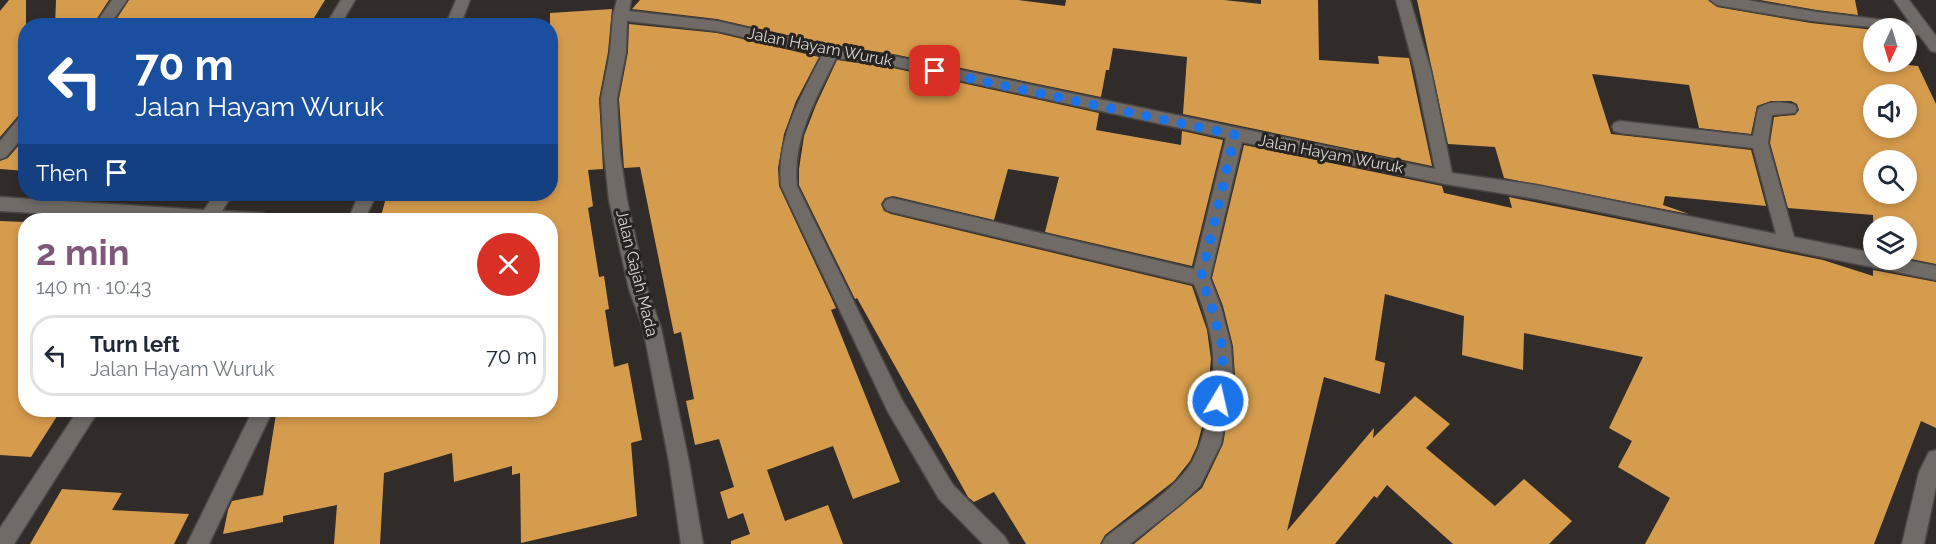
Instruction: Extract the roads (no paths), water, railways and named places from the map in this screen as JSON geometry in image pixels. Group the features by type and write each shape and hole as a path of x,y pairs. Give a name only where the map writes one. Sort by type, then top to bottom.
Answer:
{"street":[{"path":"107,18 120,0"},
{"path":"337,18 348,0"},
{"path":"455,18 463,0"},
{"path":"1403,0 1423,71 1445,178"},
{"path":"1717,0 1817,17 1923,30"},
{"path":"1900,0 1936,47"},
{"name":"Jalan Hayam Wuruk","path":"622,7 831,52 893,61 1445,178 1536,192 1936,273"},
{"name":"Jalan Gajah Mada","path":"622,7 618,52 609,99 612,154 618,200 638,289 652,328 679,462 692,544"},
{"path":"831,52 799,120 785,170 789,186 868,354 946,492 998,544"},
{"path":"1786,243 1760,143 1764,112 1771,108 1789,109"},
{"path":"1620,128 1760,143"},
{"path":"0,153 18,131"},
{"path":"1113,544 1175,496 1192,478 1211,444 1223,377 1222,346 1201,278 1235,135"},
{"path":"0,204 125,213"},
{"path":"892,205 1201,278"},
{"path":"2,544 84,417"},
{"path":"198,544 259,417"},
{"path":"1913,544 1929,472 1936,459"}]}
